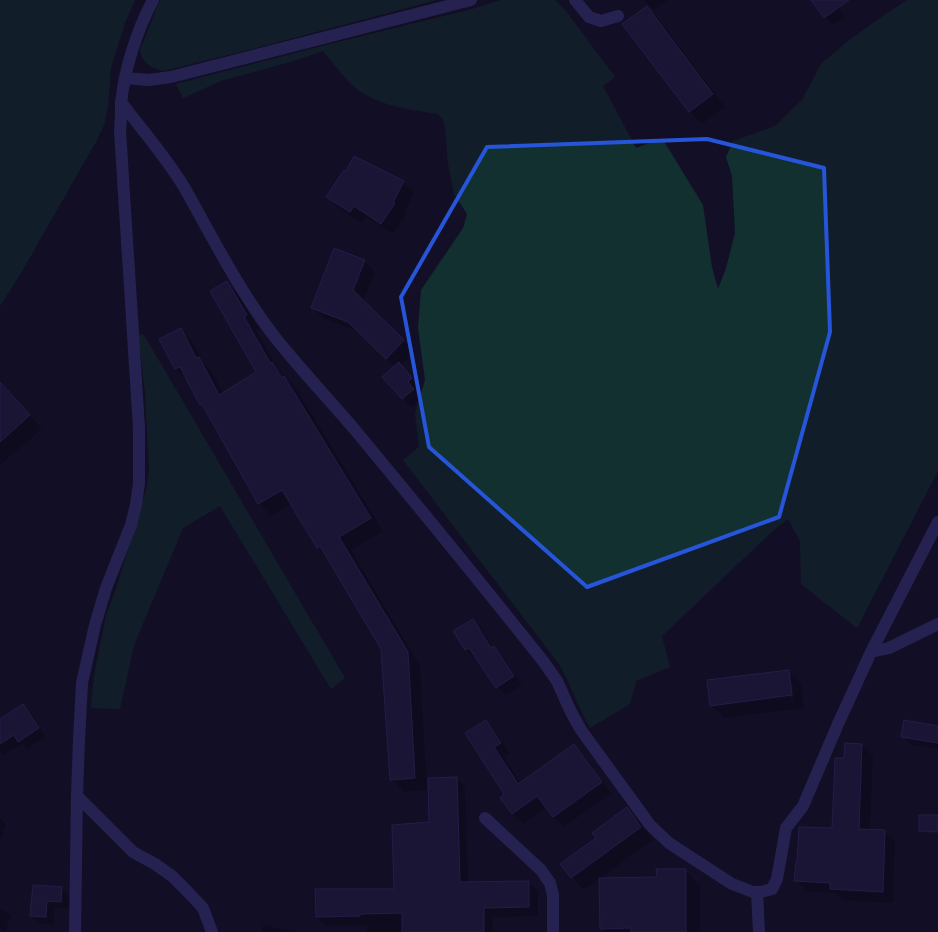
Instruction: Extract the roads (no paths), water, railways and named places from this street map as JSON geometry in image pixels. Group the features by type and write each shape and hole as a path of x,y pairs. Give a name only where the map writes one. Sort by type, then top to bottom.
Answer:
{"street":[{"path":"75,932 77,796 82,683 95,625 106,588 131,525 139,484 139,428 121,141 121,102 125,78 139,30 153,0"},
{"path":"125,78 149,80 171,77 471,0"},
{"path":"575,0 589,17 601,21 618,16"},
{"path":"121,102 183,186 245,295 274,336 349,423 543,660 557,681 581,730 650,825 669,843 732,884 752,892 772,889 777,879 786,828 803,806 871,652 938,522"},
{"path":"871,652 890,648 938,624"},
{"path":"77,796 133,852 172,876 188,892 203,908 212,932"},
{"path":"485,818 541,870 550,883 553,895 553,932"},
{"path":"757,892 759,932"}]}
